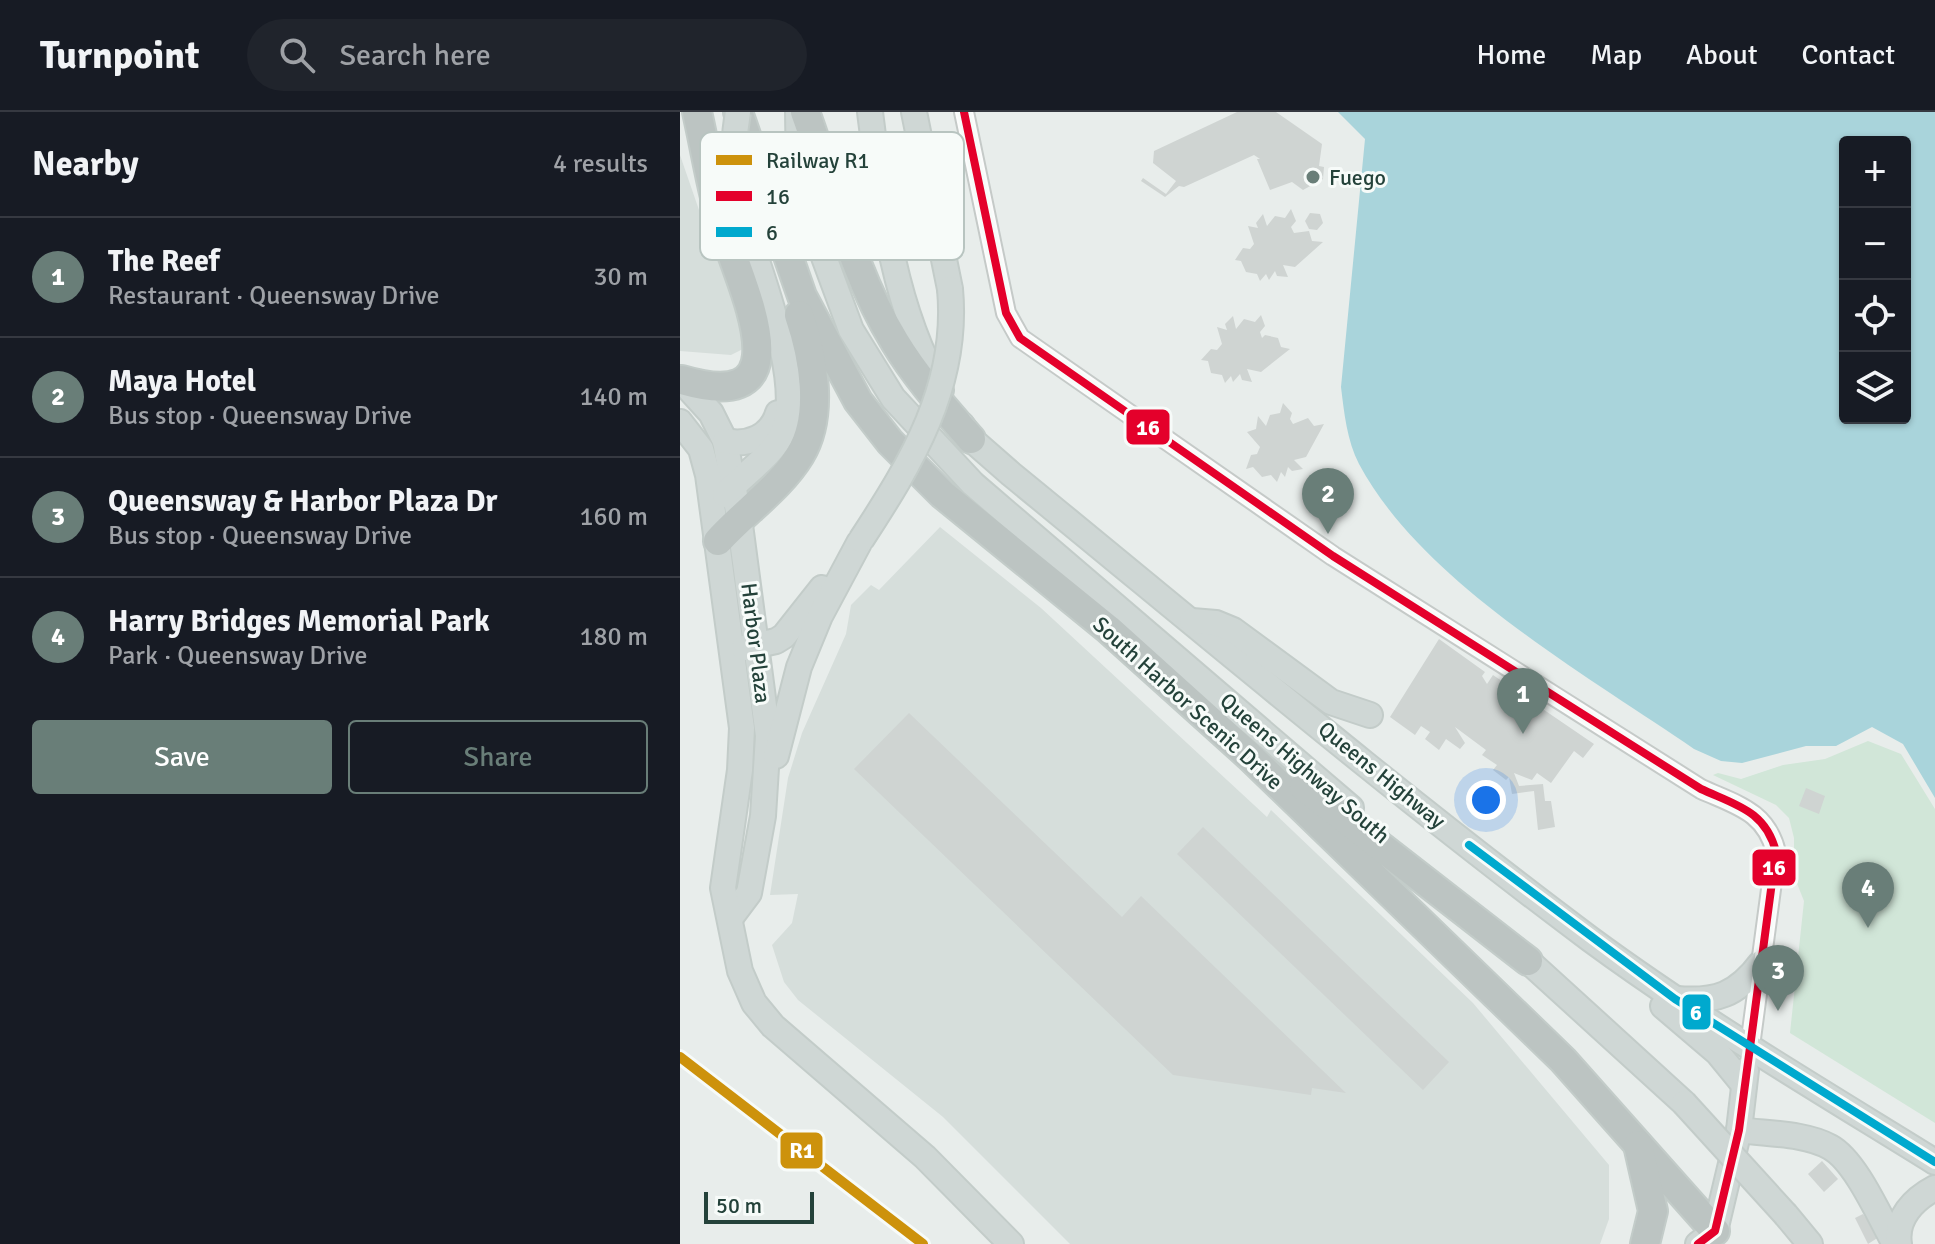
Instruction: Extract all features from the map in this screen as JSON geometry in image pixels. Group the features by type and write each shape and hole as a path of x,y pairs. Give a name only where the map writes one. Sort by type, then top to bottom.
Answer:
{"highway":[{"path":"697,112 701,132"},
{"name":"South Harbor Scenic Drive","path":"738,112 744,132"},
{"path":"805,112 812,132"},
{"path":"681,380 708,388 734,387 755,369 759,337 734,260"},
{"path":"718,541 726,513 801,454 813,409 813,383 803,328 778,260"},
{"name":"South Harbor Scenic Drive","path":"790,260 809,310 858,401 890,442 942,494 1171,683 1563,1060 1638,1145 1713,1240"},
{"path":"859,260 894,341 920,379 971,439"},
{"path":"1171,683 1528,961"},
{"path":"1638,1145 1653,1211 1645,1244"}],"main road":[{"path":"736,132 738,112"},
{"name":"Queens Highway South","path":"798,112 798,132"},
{"name":"Queens Highway","path":"870,112 873,132"},
{"path":"914,112 918,132"},
{"path":"734,484 765,458 784,431 788,399 774,313 757,260"},
{"name":"Queens Highway South","path":"824,260 851,330 893,398 973,484 1528,961 1684,1103 1810,1244"},
{"name":"Queens Highway","path":"893,260 910,324 926,363 971,439 1190,620 1532,894 1675,999 1935,1162"},
{"path":"763,816 799,667 820,616 860,542 908,466 932,416 947,361 952,313 944,260"},
{"path":"725,441 752,441 768,430 780,404 784,367"},
{"name":"Harbor Plaza","path":"681,380 711,413 725,441 734,484 726,513"},
{"name":"Harbor Plaza","path":"680,422 701,449 726,513 746,648 740,770 723,888 740,971 754,1003 773,1026 925,1157 1011,1244"},
{"name":"Harbor Plaza","path":"718,541 768,736 763,816 749,893 731,917"},
{"path":"746,648 776,641 794,626 838,565 860,542"},
{"path":"1190,620 1216,623 1233,630 1331,702 1370,715"},
{"path":"1532,894 1717,1052 1744,1085"},
{"path":"1675,999 1697,1001 1730,995 1761,963"},
{"path":"1713,1240 1739,1130 1750,1046"},
{"path":"1739,1130 1809,1140 1831,1147 1849,1165 1897,1244"},
{"path":"1897,1244 1904,1215 1918,1198 1935,1188"}],"street":[{"path":"964,112 1006,313 1020,338 1333,556 1701,789 1764,822 1772,833 1776,852 1750,1046"}],"shaded area":[{"path":"680,155 700,212 700,260 721,260 739,301 745,336 743,349 731,355 680,351"},
{"path":"940,527 1041,608 1267,817 1271,810 1473,1003 1609,1165 1609,1219 1600,1244 1070,1244 943,1117 798,1000 784,982 772,945 792,923 798,894 770,895 788,778 802,733 846,634 851,605 871,585 879,590"}],"green space":[{"path":"1868,741 1901,754 1935,809 1935,1123 1790,1033 1804,901 1794,876 1794,838 1789,818 1776,805 1713,775 1718,773 1741,779 1783,765 1825,759"}],"water":[{"path":"1338,112 1935,112 1935,798 1903,744 1872,727 1836,746 1806,746 1742,763 1721,761 1694,749 1557,657 1464,586 1423,548 1387,507 1355,455 1341,387 1365,139"}],"building":[{"path":"1237,112 1276,112 1322,144 1319,166 1324,167 1323,179 1303,190 1292,182 1270,190 1257,159 1260,159 1254,155 1184,187 1179,186 1165,197 1141,181 1143,178 1166,194 1176,181 1153,163 1154,151"},
{"path":"1291,209 1296,221 1291,227 1294,233 1309,231 1312,241 1323,242 1295,267 1283,265 1288,277 1277,276 1275,271 1269,280 1266,274 1260,281 1257,274 1246,272 1241,261 1235,260 1243,248 1250,249 1254,244 1248,226 1258,228 1256,223 1263,214 1267,226 1275,216 1285,218"},
{"path":"1310,213 1320,214 1323,223 1317,230 1309,229 1305,221"},
{"path":"1261,315 1265,326 1260,332 1262,338 1265,335 1278,338 1281,347 1290,349 1261,372 1247,369 1252,382 1242,380 1240,374 1233,382 1231,376 1225,383 1222,375 1211,373 1208,361 1201,360 1211,349 1217,350 1222,344 1217,327 1227,330 1225,324 1233,316 1236,329 1244,319 1255,322"},
{"path":"1283,403 1292,413 1290,419 1293,424 1308,418 1314,426 1324,424 1306,457 1294,460 1303,469 1292,471 1288,467 1285,477 1281,472 1277,482 1271,475 1262,477 1253,467 1246,469 1251,455 1257,454 1260,447 1247,432 1256,429 1258,416 1266,426 1270,415 1280,413"},
{"path":"1439,639 1485,672 1482,676 1487,684 1493,675 1594,744 1583,758 1574,751 1551,783 1537,773 1532,780 1514,773 1519,786 1543,784 1545,801 1551,801 1555,827 1538,830 1534,791 1512,794 1509,777 1506,780 1493,770 1497,765 1482,755 1486,750 1455,727 1465,743 1460,749 1446,739 1439,750 1425,739 1430,732 1421,726 1415,735 1390,717"},
{"path":"909,713 1122,917 1141,896 1346,1093 1312,1088 1311,1095 1173,1075 854,769"},
{"path":"1806,788 1825,796 1819,814 1799,806"},
{"path":"1203,827 1449,1062 1423,1090 1177,854"},
{"path":"1822,1161 1838,1179 1824,1192 1808,1174"},
{"path":"1863,1214 1879,1237 1868,1244 1855,1218"}],"rail line":[{"name":"R1","path":"680,1057 923,1244"}],"transit line":[{"name":"16","path":"964,112 1006,313 1020,338 1333,556 1701,789 1748,811 1765,827 1776,852 1739,1130 1715,1231 1698,1244"},
{"name":"6","path":"1469,845 1675,999 1935,1162"}],"place":[{"name":"Fuego","path":"1313,177"},
{"name":"Maya Hotel","path":"1328,534"},
{"name":"The Reef","path":"1523,734"},
{"name":"Harry Bridges Memorial Park","path":"1868,928"},
{"name":"Queensway & Harbor Plaza Dr","path":"1778,1011"}]}
